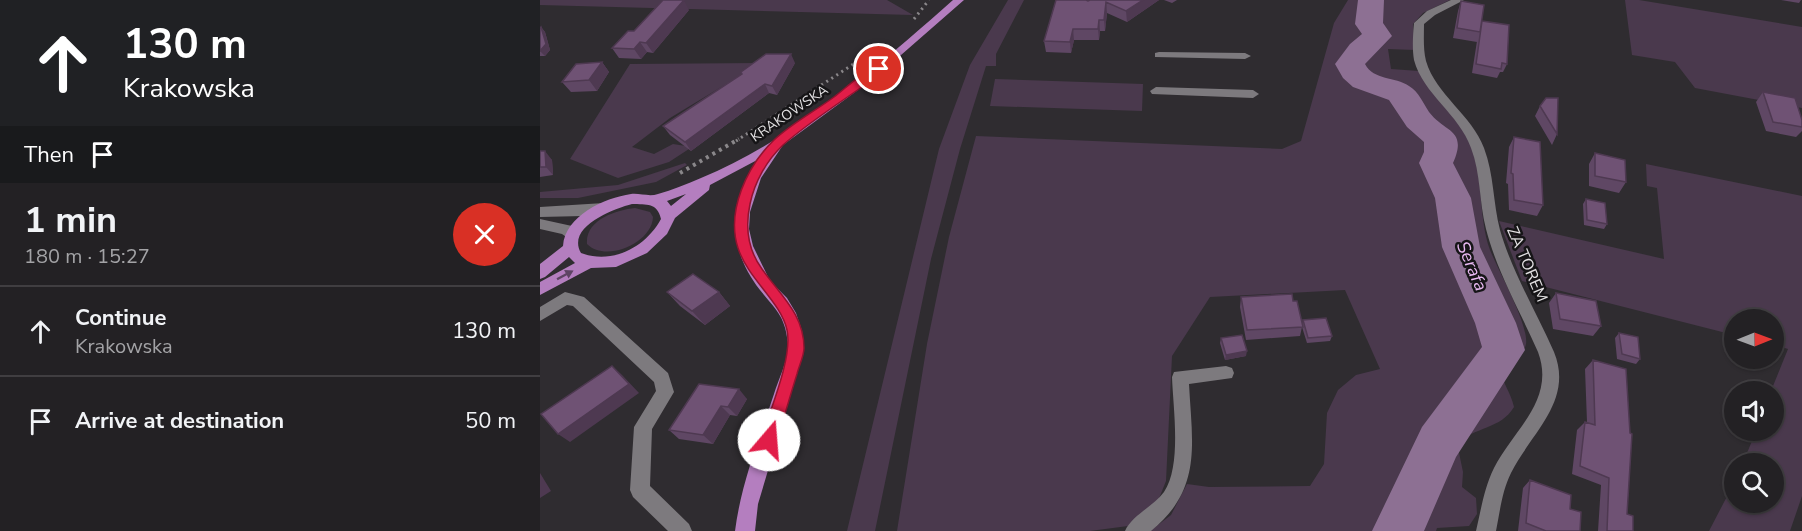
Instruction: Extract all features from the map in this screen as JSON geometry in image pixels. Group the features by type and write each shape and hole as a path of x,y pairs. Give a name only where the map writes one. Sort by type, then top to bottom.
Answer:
{"main road":[{"name":"KRAKOWSKA","path":"571,242 581,224 604,208 632,199 656,200 715,178 778,143 879,69 959,0"},
{"path":"745,531 748,504 796,350 795,330 789,314 755,270 744,247 741,225 748,188 778,143"},
{"name":"KRAKOWSKA","path":"589,262 617,260 645,247 659,235 669,215 715,178"},
{"path":"656,200 665,207 669,215"},
{"path":"540,273 571,242 576,257 589,262"},
{"path":"540,289 589,262"}],"street":[{"name":"ZA TOREM","path":"1459,0 1431,13 1419,23 1418,52 1424,73 1473,136 1483,164 1493,230 1503,261 1528,312 1551,368 1549,392 1541,417 1499,477 1486,531"},
{"path":"1159,55 1245,56"},
{"path":"1156,91 1253,94"},
{"path":"540,212 604,208"},
{"path":"540,224 567,230 571,242"},
{"path":"540,315 565,298 578,301 662,378 665,392 643,427 640,490 682,531"},
{"path":"1135,531 1153,517 1173,494 1179,474 1182,447 1180,377 1226,373"}],"path":[{"path":"913,22 915,15 929,0"},
{"path":"674,177 743,136 884,44"}],"shaded area":[{"path":"540,0 887,0 913,15 540,5"},
{"path":"1008,0 1024,0 996,54 996,66 986,66 960,149 931,259 875,531 847,531 939,149 970,65"},
{"path":"1348,0 1450,0 1423,13 1413,24 1415,50 1388,49 1391,69 1419,71 1464,130 1477,165 1483,222 1490,250 1518,311 1526,335 1526,344 1522,352 1500,369 1514,407 1502,420 1457,443 1463,472 1462,487 1476,498 1477,514 1469,526 1437,528 1436,531 1150,531 1171,515 1187,484 1209,487 1310,486 1324,464 1327,413 1338,390 1356,375 1380,369 1345,290 1210,297 1172,356 1166,481 1156,506 1128,526 1090,531 897,531 927,344 949,237 976,136 1282,149 1301,141 1334,23"},
{"path":"1625,0 1639,0 1802,27 1802,108 1695,88 1675,62 1632,55"},
{"path":"761,63 670,118 632,147 654,154 673,144 692,147 669,162 618,178 570,159 630,64"},
{"path":"995,79 1143,84 1142,111 990,106"},
{"path":"685,163 687,165 656,182 578,198 540,198 540,192 618,185"},
{"path":"1646,164 1802,196 1802,496 1790,531 1709,531 1724,502 1724,513 1784,513 1784,453 1747,453 1752,441 1784,441 1784,381 1775,381 1780,369 1784,369 1784,359 1788,349 1784,348 1784,309 1724,309 1724,332 1522,281 1499,221 1664,259 1657,188 1647,186"},
{"path":"635,208 650,212 653,217 651,226 637,242 616,251 595,249 587,244 591,229 596,223 611,214"}],"building":[{"path":"663,0 684,0 646,43 640,42 634,49 612,48 628,31 634,31"},
{"path":"1056,0 1143,0 1126,11 1106,2 1104,20 1099,20 1098,29 1073,29 1070,42 1044,41"},
{"path":"1461,1 1484,5 1480,32 1457,28"},
{"path":"1482,21 1509,25 1507,64 1502,63 1501,69 1476,64"},
{"path":"540,28 546,44 540,51"},
{"path":"766,54 791,54 772,86 765,84 685,142 663,126 742,74 741,72"},
{"path":"602,62 589,80 562,82 576,64"},
{"path":"1763,92 1795,98 1802,127 1773,122"},
{"path":"1546,98 1558,98 1557,134 1540,106"},
{"path":"1514,137 1540,142 1543,205 1514,200 1513,174 1511,173"},
{"path":"540,151 545,151 546,167 540,167"},
{"path":"1595,153 1625,160 1626,182 1595,176"},
{"path":"1586,199 1605,203 1607,224 1587,220"},
{"path":"693,274 719,292 692,311 667,292"},
{"path":"1556,293 1596,301 1601,326 1560,319"},
{"path":"1292,294 1293,301 1297,301 1303,327 1247,330 1241,297"},
{"path":"1326,318 1332,336 1308,338 1303,320"},
{"path":"1619,333 1638,337 1640,359 1622,354"},
{"path":"1242,335 1247,351 1226,355 1221,338"},
{"path":"1593,360 1626,369 1630,433 1632,434 1627,514 1633,516 1633,531 1607,531 1609,478 1580,466 1585,422 1595,425"},
{"path":"612,366 629,384 558,434 541,414"},
{"path":"699,384 739,389 728,407 721,406 703,435 669,430"},
{"path":"1530,480 1571,495 1570,509 1581,512 1580,531 1546,531 1526,523"}],"waterway":[{"name":"Serafa","path":"1371,0 1369,24 1378,36 1360,50 1350,64 1354,72 1364,81 1400,93 1418,120 1441,138 1441,152 1436,163 1453,198 1461,247 1496,323 1504,350 1439,442 1398,531"}],"route":[{"path":"769,440 790,376 796,350 795,330 789,314 755,270 744,247 741,213 745,195 758,170 778,143 879,69"}]}
